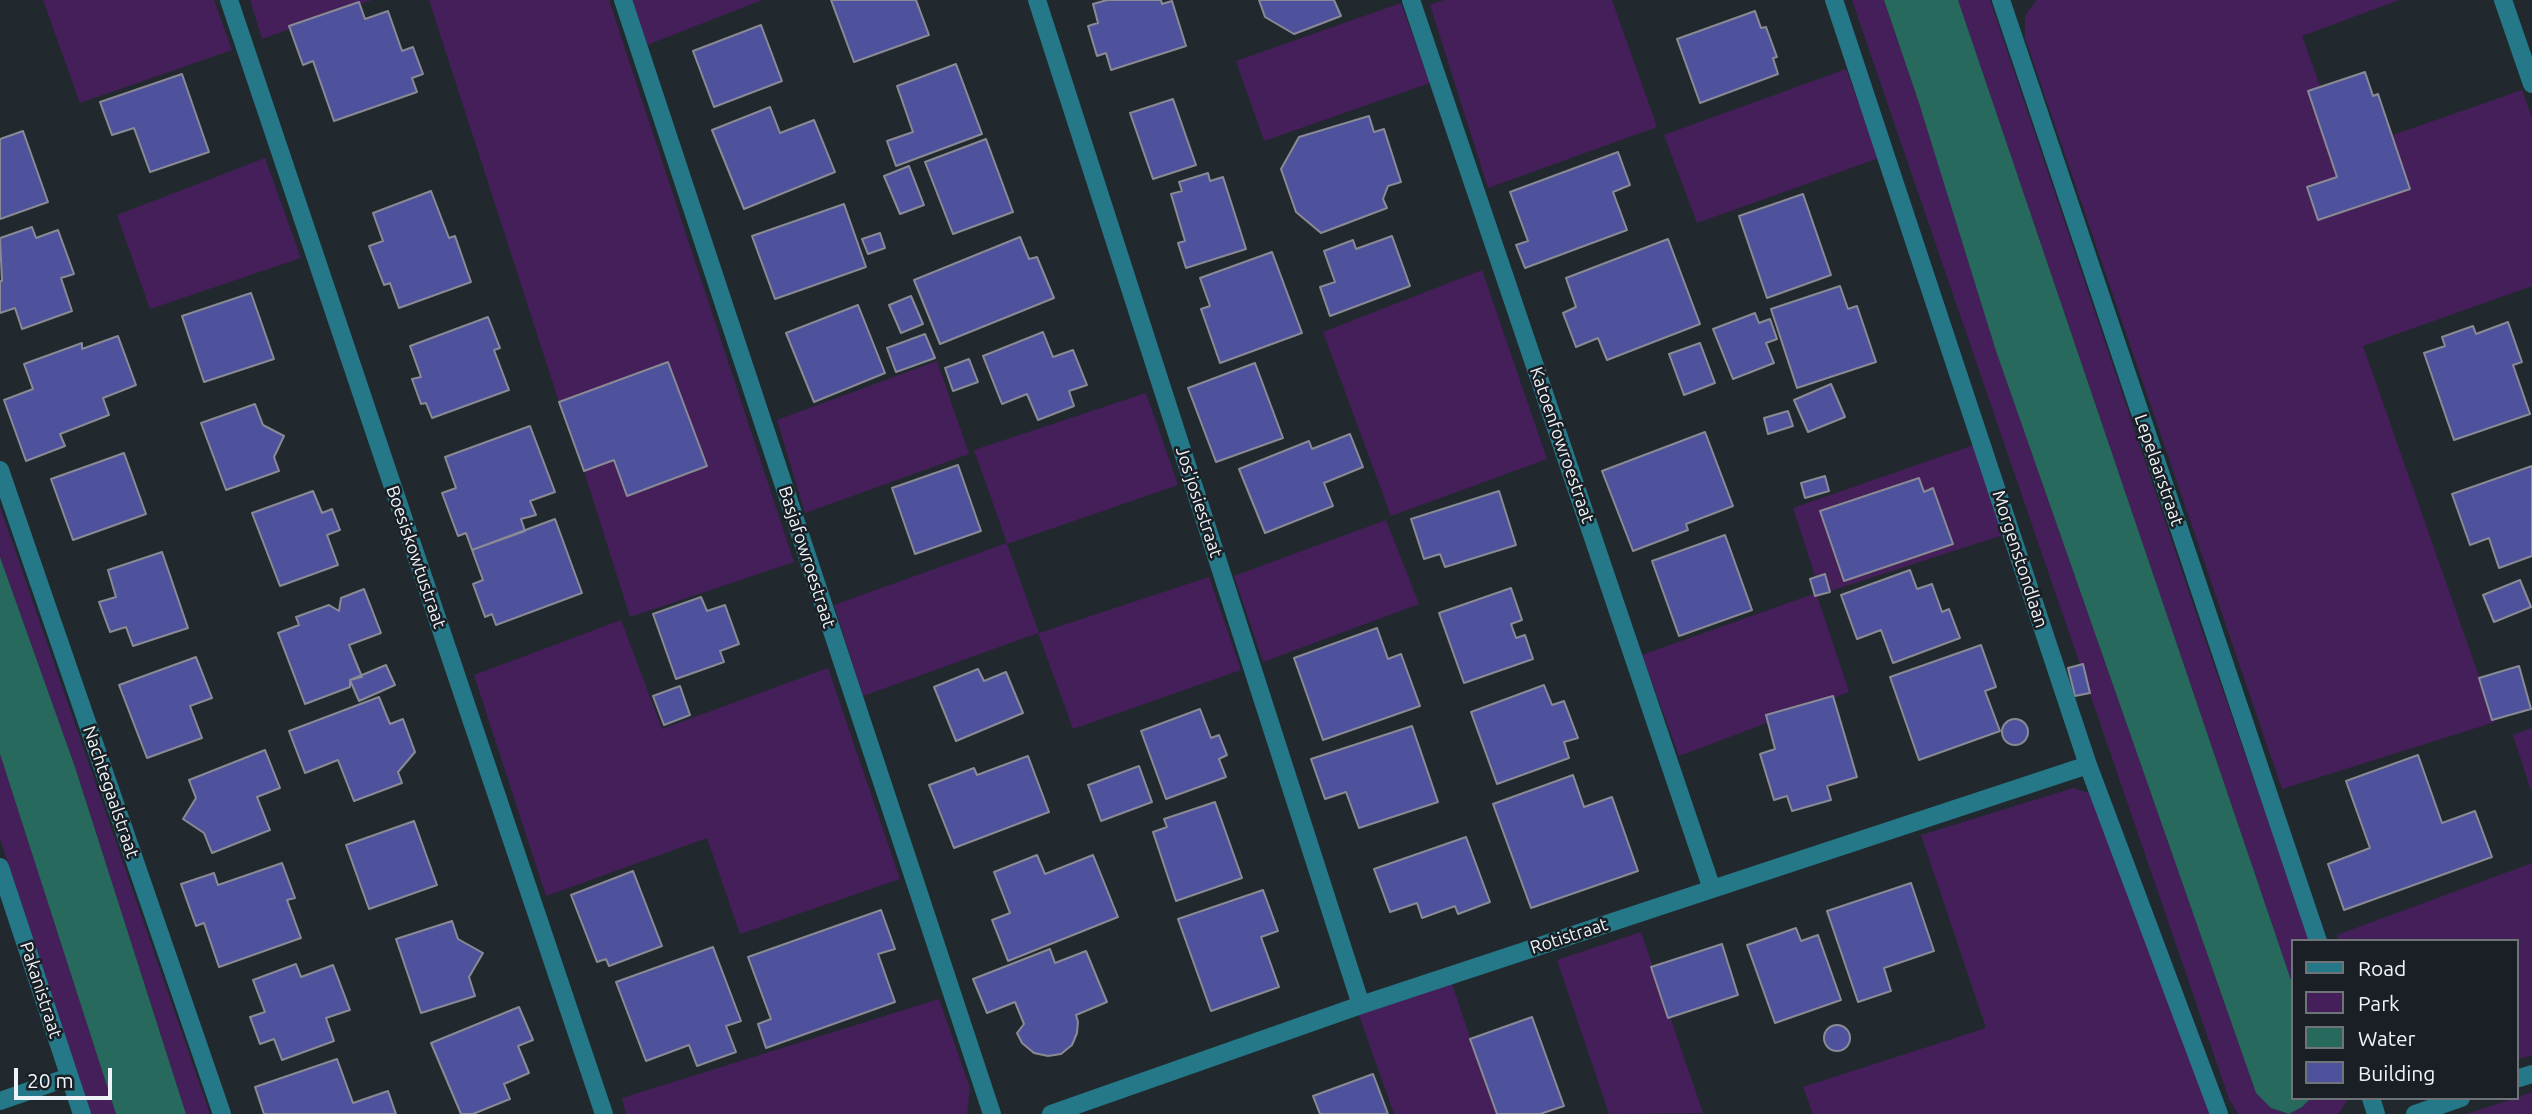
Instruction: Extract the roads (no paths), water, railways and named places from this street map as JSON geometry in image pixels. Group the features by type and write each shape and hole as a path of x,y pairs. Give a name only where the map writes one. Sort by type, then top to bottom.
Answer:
{"street":[{"name":"Boesiskowtustraat","path":"229,0 604,1114"},
{"name":"Basjafowroestraat","path":"622,0 992,1114"},
{"name":"Jos'josiestraat","path":"1037,0 1361,1004"},
{"name":"Katoenfowroestraat","path":"1411,0 1712,889"},
{"name":"Morgenstondlaan","path":"1834,0 2088,765 2219,1114"},
{"name":"Lepelaarstraat","path":"2001,0 2317,939"},
{"path":"2503,0 2532,84"},
{"name":"Nachtegaalstraat","path":"0,470 222,1114"},
{"name":"Rotistraat","path":"1051,1114 1361,1004 2088,765"},
{"name":"Pakanistraat","path":"0,867 82,1114"},
{"path":"0,1101 69,1077"},
{"path":"2415,1114 2455,1100"}],"water":[{"path":"1884,0 1958,0 2290,977 2290,1100 2309,1100 2289,1114 2271,1108 2256,1093 1996,351"},
{"path":"0,557 75,767 186,1114 116,1114 0,754"}]}
